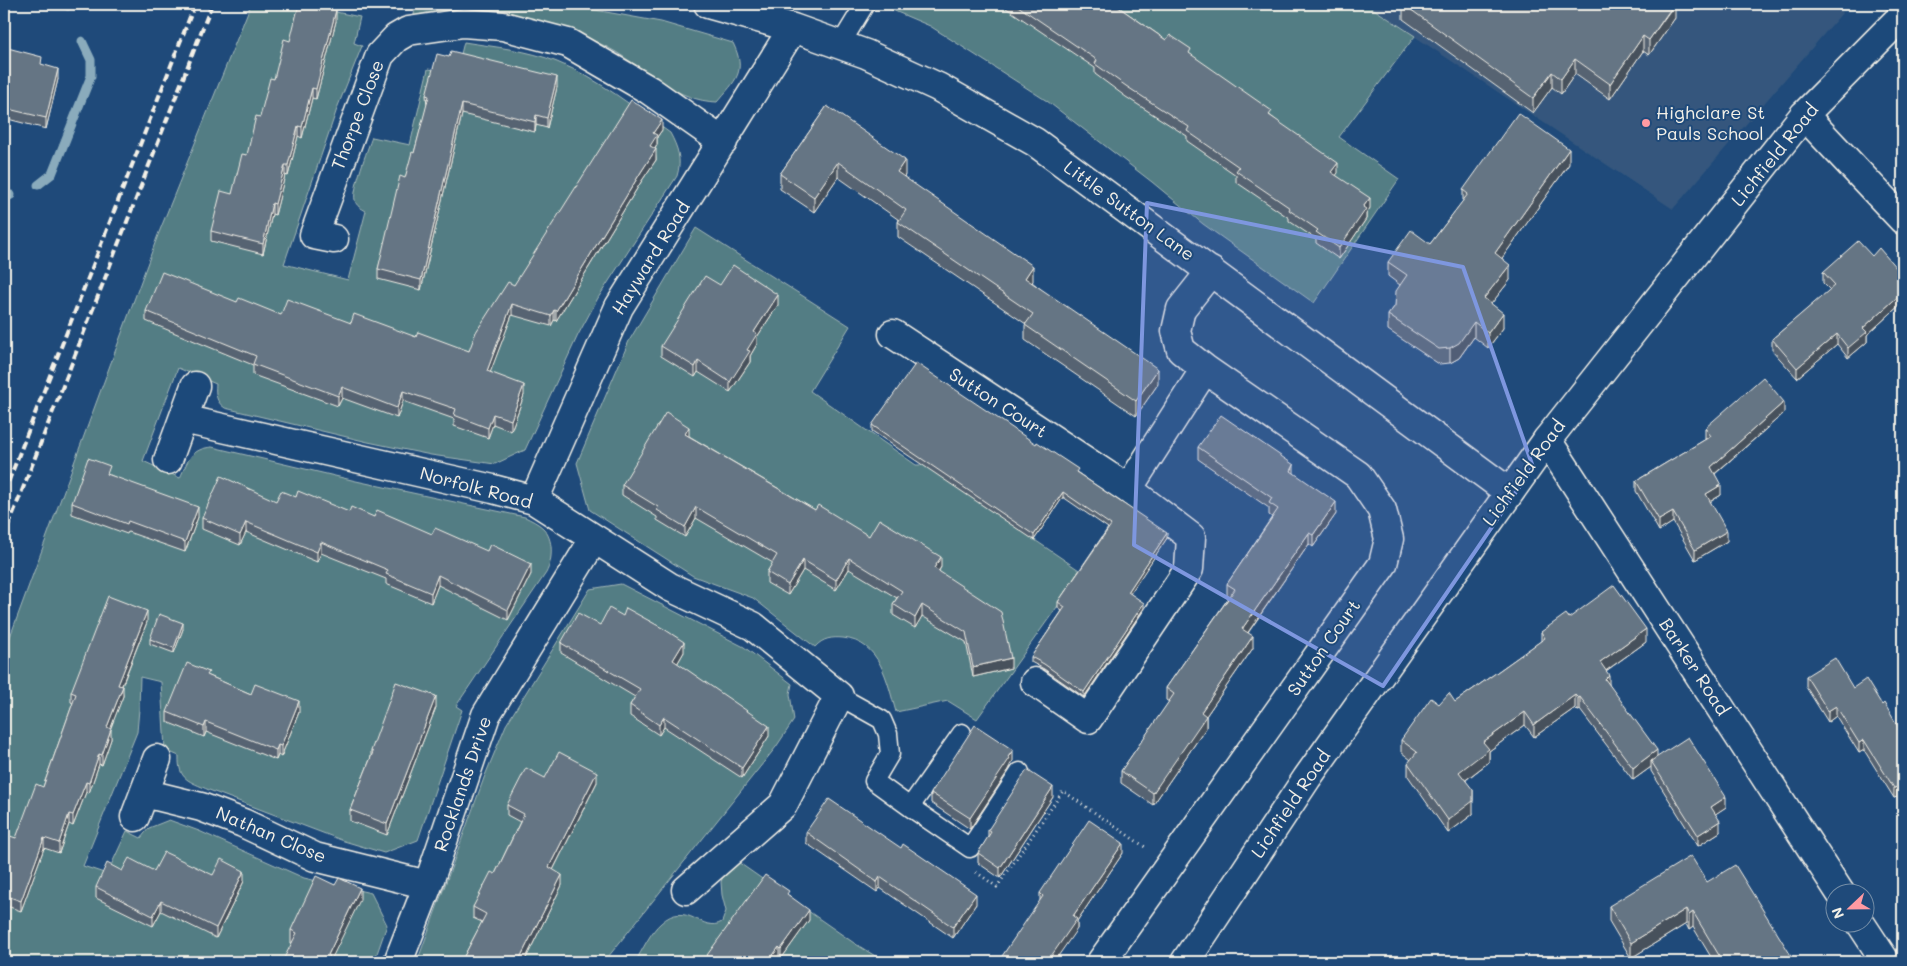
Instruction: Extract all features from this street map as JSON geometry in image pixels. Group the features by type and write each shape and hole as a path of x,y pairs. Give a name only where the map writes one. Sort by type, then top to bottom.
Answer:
{"street":[{"name":"Little Sutton Lane","path":"708,4 794,28 866,54 938,87 1035,142 1509,492"},
{"name":"Lichfield Road","path":"1185,962 1312,770 1547,440 1804,115 1903,14"},
{"name":"Thorpe Close","path":"334,239 314,235 380,55 396,38 408,30 463,23 503,26 568,43 649,90 724,142"},
{"name":"Hayward Road","path":"534,500 619,307 794,28"},
{"path":"1804,115 1903,220"},
{"name":"Sutton Court","path":"1101,962 1383,564 1389,539 1382,510 1358,475 1205,369 1181,350 1176,331 1181,309 1210,271"},
{"name":"Sutton Court","path":"894,334 1128,489 1191,537 1189,569 1088,719 1035,682"},
{"path":"1128,489 1205,369"},
{"path":"168,460 196,386"},
{"name":"Norfolk Road","path":"182,419 534,500 670,588 753,626 838,696"},
{"name":"Barker Road","path":"1547,440 1836,884"},
{"name":"Rocklands Drive","path":"398,962 428,884 486,715 594,539"},
{"path":"686,890 783,805 838,696"},
{"name":"Nathan Close","path":"157,759 139,805 201,807 243,823 315,857 428,884"},
{"path":"1868,934 1886,962"}],"lane":[{"path":"840,45 865,4"},
{"path":"838,696 882,720 888,734 890,754 874,781 910,808 970,848 1020,772"},
{"path":"910,808 962,733"}],"path":[{"path":"970,848 962,862 998,886 1063,791 1170,864"}],"highlighted area":[{"path":"1147,203 1463,267 1533,467 1383,686 1134,545"}],"shaded area":[{"name":"Highclare St Pauls School","path":"1366,4 1827,4 1843,12 1673,209"}],"green space":[{"path":"251,4 297,4 360,17 354,43 362,46 338,106 284,264 348,280 366,211 359,207 356,202 356,187 372,137 410,145 428,69 435,70 460,58 464,42 511,49 546,58 587,76 670,133 678,154 677,176 598,298 578,335 525,450 495,464 431,455 368,442 225,408 217,398 216,384 178,368 143,461 180,478 191,456 199,450 212,447 356,481 525,517 541,526 547,533 551,544 550,562 546,573 456,706 462,710 418,840 384,853 344,841 190,782 180,770 179,756 165,750 161,682 140,677 137,732 83,866 107,874 127,831 141,838 149,828 169,820 199,831 304,878 371,893 387,925 374,962 4,962 4,653 158,235"},
{"path":"415,4 562,4 661,22 733,43 739,61 739,69 734,81 717,102 703,100 689,97 676,91 616,52 573,33 516,18 459,11 434,12 414,16"},
{"path":"878,4 1366,4 1415,36 1339,137 1399,179 1314,303 1203,224 1047,101 930,26"},
{"path":"696,228 850,326 810,391 916,465 924,465 1082,572 977,719 948,701 896,712 880,665 866,647 856,641 835,638 824,640 815,647 753,598 693,576 590,510 577,463 629,341"},
{"path":"621,584 744,647 792,684 790,694 794,720 776,747 604,962 417,962 484,778 506,725 590,589"},
{"path":"735,860 854,943 885,962 635,962 654,931 670,917 679,914 708,924 715,925 722,922 726,911 721,882 725,871"}],"building":[{"path":"299,4 310,4 336,10 316,89 312,88 302,127 298,126 275,204 272,203 263,244 211,231 221,191 232,194 242,154 247,155 256,116 260,117 270,78 274,79 284,39 290,41"},
{"path":"1015,4 1114,4 1166,40 1170,35 1191,49 1189,53 1272,111 1269,115 1338,163 1331,172 1370,198 1363,207 1366,209 1339,248 1316,232 1318,230 1289,210 1290,208 1236,171 1239,167 1187,131 1189,127 1126,86 1095,64 1097,60"},
{"path":"1403,4 1674,4 1649,40 1643,36 1610,84 1575,59 1561,79 1552,72 1533,98"},
{"path":"4,47 42,57 41,64 58,69 46,118 4,108"},
{"path":"451,51 557,77 547,118 536,115 535,122 462,104 421,280 378,269 400,176 405,178 412,152 414,153 429,96 426,95 437,54 449,57"},
{"path":"631,100 662,120 653,133 657,135 650,146 656,149 556,311 554,310 551,316 512,304 487,371 524,385 511,420 493,414 488,428 454,415 456,409 403,391 397,408 342,387 338,396 253,364 256,356 146,311 162,272 237,302 239,298 281,315 287,299 351,323 354,314 416,337 418,332 469,351 476,332 508,282 514,285"},
{"path":"827,106 905,160 897,172 1033,266 1025,278 1158,369 1136,401 1025,325 1033,314 898,222 906,210 838,162 814,197 780,174"},
{"path":"1518,113 1569,149 1495,253 1510,265 1484,298 1503,313 1488,333 1474,322 1459,343 1450,348 1439,349 1388,315 1395,306 1396,291 1407,275 1388,262 1411,230 1430,244 1468,194 1463,190"},
{"path":"1858,241 1872,256 1879,248 1903,276 1903,292 1863,328 1867,332 1848,348 1837,334 1797,368 1772,339 1835,285 1823,272"},
{"path":"733,265 778,295 754,332 757,334 747,350 750,351 730,382 698,361 695,367 661,346 705,276 720,285"},
{"path":"916,363 1036,444 1037,442 1078,469 1076,472 1167,533 1128,592 1144,603 1084,692 1031,657 1065,607 1058,602 1111,525 1063,492 1034,535 872,425"},
{"path":"1763,377 1784,402 1711,467 1721,485 1706,494 1727,531 1695,550 1673,512 1659,520 1636,481 1711,436 1705,428"},
{"path":"666,412 689,427 685,434 815,510 818,505 869,536 879,519 941,557 934,568 1001,612 1011,658 973,667 966,632 922,605 915,618 893,604 902,591 849,558 836,580 803,560 788,585 767,572 777,555 696,507 685,527 657,510 658,507 622,485"},
{"path":"1221,415 1294,465 1291,471 1336,502 1313,535 1309,533 1242,629 1253,636 1201,712 1206,716 1153,793 1121,771 1174,694 1166,688 1235,589 1227,584 1278,509 1269,503 1272,498 1198,447"},
{"path":"88,458 110,466 107,474 198,507 185,542 128,521 127,524 72,503"},
{"path":"221,476 276,501 281,491 296,497 298,491 349,512 351,507 374,517 377,510 432,534 435,528 487,551 490,544 531,564 508,610 438,575 431,593 386,574 388,570 321,542 317,552 246,522 240,535 202,518"},
{"path":"1614,585 1646,629 1600,662 1609,675 1605,679 1657,750 1633,768 1580,697 1578,698 1575,695 1534,725 1525,712 1483,742 1489,749 1459,772 1473,790 1473,801 1448,820 1408,763 1417,752 1401,740 1431,698 1439,704 1449,693 1455,702 1545,638 1541,632 1566,614 1569,618"},
{"path":"108,596 147,611 118,685 123,686 107,727 111,729 102,755 99,754 89,783 86,782 73,815 69,814 59,843 44,838 21,901 4,895 4,843 7,835 16,838 36,784 43,787 76,694 71,692"},
{"path":"609,608 623,616 626,608 684,642 673,660 769,726 742,768 664,717 659,725 630,705 640,689 561,643 578,613 600,625"},
{"path":"159,614 183,623 174,648 150,639"},
{"path":"1835,658 1853,688 1866,679 1882,705 1884,703 1903,735 1903,798 1897,787 1894,788 1864,740 1859,743 1836,706 1828,711 1806,676"},
{"path":"187,663 209,672 207,675 251,694 255,684 299,701 281,746 278,745 276,750 206,722 204,727 167,712"},
{"path":"396,682 436,696 387,824 350,810 373,752 371,751"},
{"path":"975,725 1013,750 1008,757 1010,758 970,818 931,793"},
{"path":"1688,737 1726,797 1711,807 1720,821 1698,835 1651,761"},
{"path":"559,752 597,772 549,867 562,875 518,962 511,960 510,962 461,962 486,914 473,907 491,872 495,874 524,814 507,805 526,768 545,778"},
{"path":"1027,770 1053,787 1000,868 978,853 991,832 988,830"},
{"path":"829,799 901,848 903,844 976,894 953,927 880,877 877,882 806,832"},
{"path":"1089,820 1123,843 1073,916 1077,919 1047,962 998,962 1043,896 1040,893"},
{"path":"164,852 213,875 221,859 244,871 216,928 161,901 153,916 96,887 107,863 122,871 129,858 154,871"},
{"path":"1691,856 1707,882 1735,865 1795,962 1723,962 1693,912 1689,915 1686,909 1631,943 1609,906"},
{"path":"765,875 789,891 787,894 809,910 781,949 779,947 768,962 702,962"},
{"path":"316,876 335,885 339,878 360,888 326,962 282,962 297,933 291,930"}],"waterway":[{"path":"38,185 52,174 91,76 91,60 82,41"},
{"path":"4,198 11,195"}],"railway":[{"path":"4,493 195,4"},
{"path":"4,537 212,4"}],"place":[{"name":"Highclare St Pauls School","path":"1646,123"}]}
